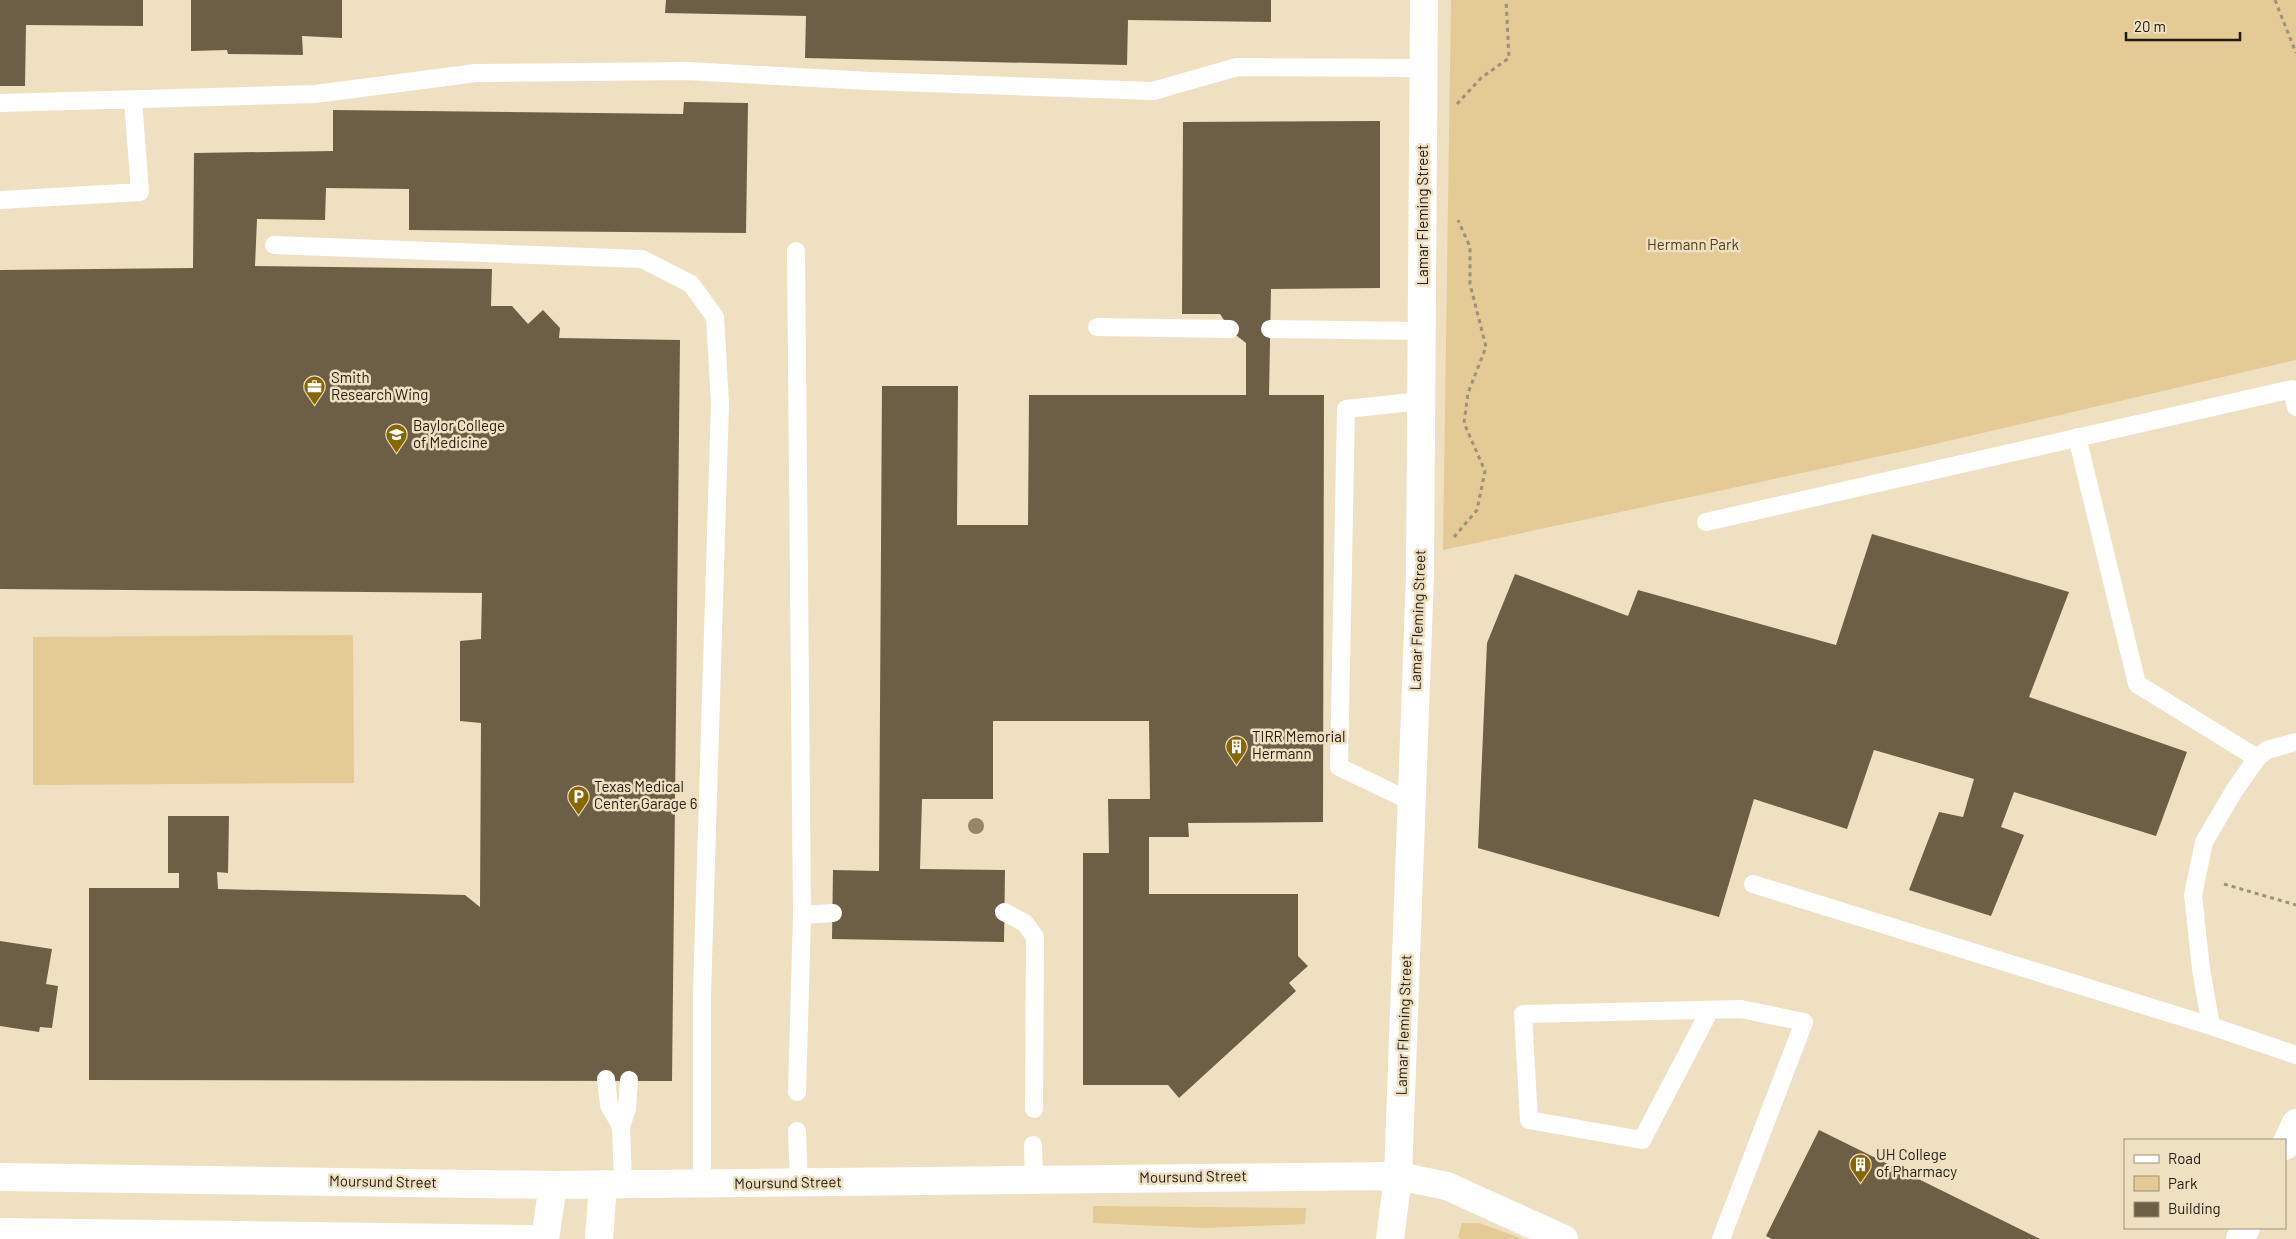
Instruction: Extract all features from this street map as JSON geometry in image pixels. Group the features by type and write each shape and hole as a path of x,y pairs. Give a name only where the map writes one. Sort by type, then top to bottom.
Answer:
{"street":[{"name":"Lamar Fleming Street","path":"1390,1239 1398,1176 1420,574 1424,0"},
{"path":"2286,1144 2296,1123"},
{"name":"Moursund Street","path":"0,1177 553,1185 1398,1176 1447,1186 1564,1239"},
{"path":"599,1239 613,1184"},
{"path":"545,1239 553,1185"},
{"path":"0,1232 533,1239"}],"lane":[{"path":"0,103 315,94 476,73 687,71 869,81 1153,91 1237,68 1424,68"},
{"path":"0,200 140,192 134,100"},
{"path":"274,245 642,259 692,284 714,317 720,403 702,993 702,1183"},
{"path":"796,251 802,915 797,1092"},
{"path":"1097,327 1230,329"},
{"path":"1270,329 1422,331"},
{"path":"1706,522 2292,389 2296,407"},
{"path":"1412,802 1339,767 1346,409 1421,401"},
{"path":"2078,437 2137,684 2257,758"},
{"path":"2211,1026 2201,969 2193,895 2204,842 2234,790 2257,758 2267,750 2296,742"},
{"path":"1753,884 2211,1026 2296,1055"},
{"path":"1004,912 1025,923 1035,938 1034,1109"},
{"path":"802,915 833,914"},
{"path":"1710,1010 1642,1140 1529,1120 1523,1014 1741,1009 1804,1022 1721,1239"},
{"path":"606,1079 609,1105 621,1126"},
{"path":"613,1184 621,1126 627,1110 628,1080"},
{"path":"797,1131 798,1182"},
{"path":"1034,1146 1034,1179"}],"path":[{"path":"1457,105 1481,78 1509,58 1506,0"},
{"path":"2275,0 2296,53"},
{"path":"1420,574 1477,510 1485,470 1464,422 1468,393 1486,347 1470,284 1470,247 1456,216"},
{"path":"2197,877 2296,905"}],"green space":[{"name":"Hermann Park","path":"1451,0 2296,0 2296,360 1909,450 1443,550"},
{"path":"353,635 354,783 33,785 33,637"},
{"path":"1093,1206 1306,1208 1305,1224 1206,1228 1093,1223"},
{"path":"1462,1223 1479,1223 1523,1239 1461,1239 1458,1237"}],"building":[{"path":"0,0 143,0 143,26 26,25 25,86 0,86"},
{"path":"191,0 342,0 342,38 302,36 303,55 228,54 227,50 191,51"},
{"path":"666,0 1271,0 1271,22 1128,20 1127,65 805,58 806,16 665,13"},
{"path":"684,102 748,103 746,233 409,230 409,189 326,188 325,220 257,219 255,266 492,269 491,306 512,306 528,324 543,310 560,328 559,338 680,340 672,1081 89,1080 89,888 179,888 179,873 168,873 168,816 229,816 228,873 217,872 218,889 465,895 480,907 481,723 460,721 460,641 481,639 482,593 0,589 0,270 193,268 194,153 333,151 333,110 683,114"},
{"name":"TIRR Memorial Hermann","path":"1380,121 1380,288 1271,289 1269,395 1324,395 1323,822 1188,823 1189,837 1149,837 1149,894 1298,894 1298,956 1308,966 1289,983 1296,991 1179,1098 1168,1085 1083,1085 1083,853 1109,853 1108,799 1150,799 1149,721 993,721 993,799 922,799 920,869 1005,870 1004,942 832,939 833,870 879,871 882,386 958,386 957,525 1028,525 1029,395 1246,395 1246,343 1232,332 1220,314 1182,314 1183,122"},
{"path":"1872,534 2069,592 2029,697 2187,752 2156,836 2014,792 2001,827 2024,835 1991,916 1909,890 1939,812 1963,817 1974,779 1874,750 1847,829 1754,799 1719,917 1478,848 1487,643 1515,574 1628,616 1638,590 1836,645"},
{"path":"0,941 52,949 46,984 58,986 52,1028 40,1027 39,1032 0,1026"},
{"name":"UH College of Pharmacy","path":"1819,1130 2040,1239 1772,1239 1766,1236"}],"place":[{"name":"Smith Research Wing","path":"315,406"},
{"name":"Baylor College of Medicine","path":"397,454"},
{"name":"TIRR Memorial Hermann","path":"1236,765"},
{"name":"Texas Medical Center Garage 6","path":"578,815"},
{"name":"UH College of Pharmacy","path":"1860,1183"}]}
